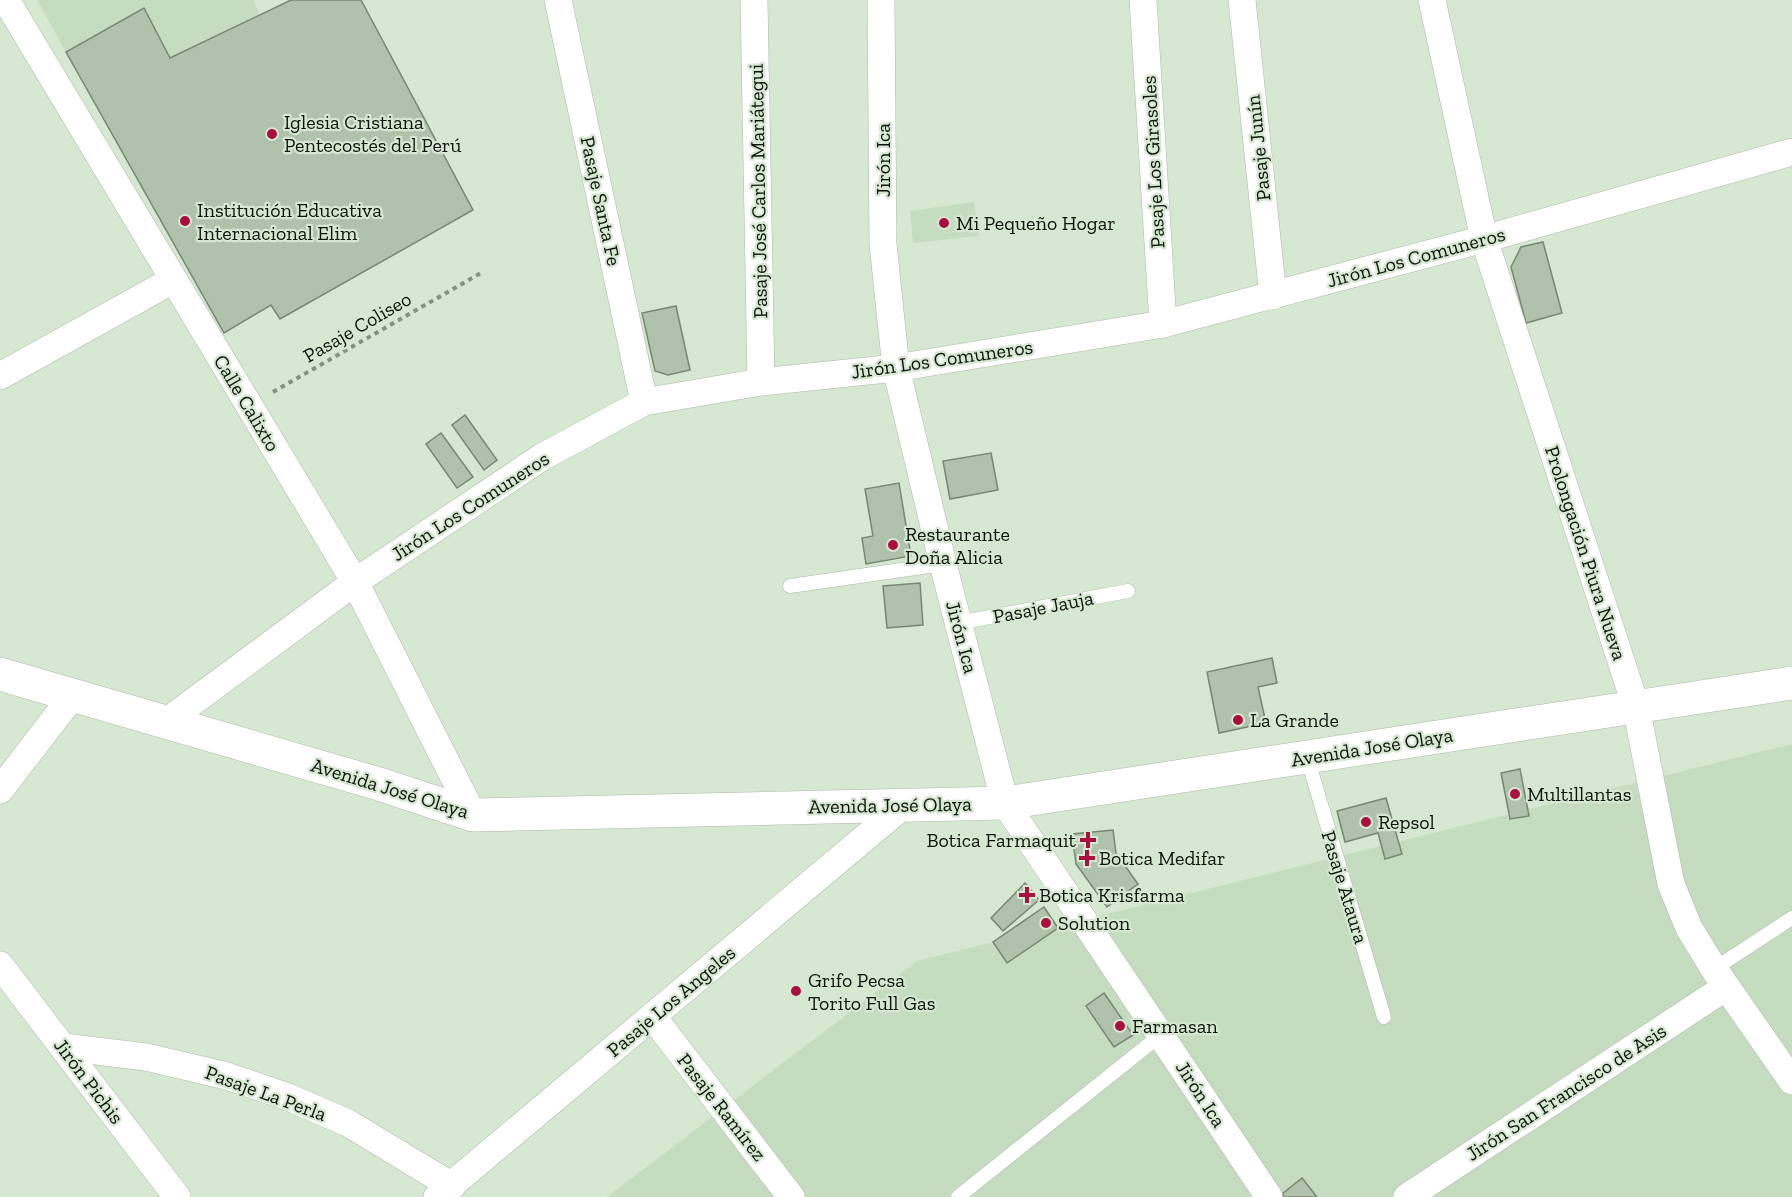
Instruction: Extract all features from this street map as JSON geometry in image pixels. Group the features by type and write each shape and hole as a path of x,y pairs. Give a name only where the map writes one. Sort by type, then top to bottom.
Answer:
{"street":[{"name":"Calle Calixto","path":"6,0 355,582 473,815"},
{"name":"Pasaje Santa Fe","path":"558,0 644,402"},
{"name":"Pasaje José Carlos Mariátegui","path":"754,0 761,382"},
{"name":"Jirón Ica","path":"881,0 883,244 896,368 942,564 1005,803 1162,1034 1269,1197"},
{"name":"Pasaje Los Girasoles","path":"1143,0 1162,324"},
{"name":"Pasaje Junín","path":"1242,0 1273,296"},
{"name":"Prolongación Piura Nueva","path":"1432,0 1484,239 1636,707 1671,884 1689,928 1720,978 1792,1081"},
{"name":"Jirón Los Comuneros","path":"167,722 355,582 542,457 644,402 761,382 896,368 1162,324 1484,239 1792,152"},
{"path":"0,376 173,280"},
{"name":"Avenida José Olaya","path":"0,674 379,784 473,815 1005,803 1792,683"},
{"path":"0,790 74,694"},
{"name":"Pasaje Los Angeles","path":"444,1192 904,805"},
{"name":"Jirón Pichis","path":"0,965 177,1197"},
{"name":"Jirón San Francisco de Asis","path":"1407,1197 1720,978"},
{"name":"Pasaje Ramírez","path":"652,1017 791,1197"},
{"name":"Pasaje La Perla","path":"64,1047 170,1063 227,1076 288,1097 348,1123 444,1192"}],"lane":[{"path":"790,586 942,564"},
{"name":"Pasaje Jauja","path":"958,623 1128,591"},
{"name":"Pasaje Ataura","path":"1306,757 1384,1017"},
{"path":"1720,978 1792,918"},
{"path":"958,1197 1162,1034"}],"path":[{"name":"Pasaje Coliseo","path":"248,406 481,273"}],"shaded area":[{"path":"37,0 253,0 260,14 170,58 143,8 66,52"},
{"name":"Mi Pequeño Hogar","path":"974,202 978,236 913,243 910,211"},
{"path":"1792,744 1792,1197 607,1197 917,961"}],"building":[{"name":"Iglesia Cristiana Pentecostés del Perú","path":"291,0 361,0 473,210 280,319 271,305 224,333 66,52 144,8 170,58"},
{"path":"1543,242 1562,313 1526,323 1511,267 1521,247"},
{"path":"676,306 690,370 668,375 655,371 642,313"},
{"path":"465,415 497,460 484,470 452,425"},
{"path":"441,433 473,477 457,488 426,444"},
{"path":"991,453 998,490 950,499 943,461"},
{"path":"899,483 911,556 866,564 862,538 873,536 865,489"},
{"path":"920,583 923,625 887,628 883,586"},
{"path":"1272,658 1277,683 1258,687 1266,723 1219,733 1207,672"},
{"name":"Multillantas","path":"1520,769 1529,816 1510,819 1501,773"},
{"name":"Repsol","path":"1386,798 1402,854 1385,859 1378,833 1345,842 1337,811"},
{"path":"1113,830 1116,853 1138,884 1107,907 1076,864 1072,834"},
{"path":"1025,883 1039,900 1003,931 991,918"},
{"path":"1044,907 1058,928 1007,963 993,942"},
{"path":"1104,993 1133,1035 1114,1047 1086,1006"},
{"path":"1302,1178 1317,1197 1285,1197 1282,1194"}],"place":[{"name":"Iglesia Cristiana Pentecostés del Perú","path":"272,134"},
{"name":"Institución Educativa Internacional Elim","path":"185,221"},
{"name":"Mi Pequeño Hogar","path":"944,223"},
{"name":"Restaurante Doña Alicia","path":"893,545"},
{"name":"La Grande","path":"1238,720"},
{"name":"Multillantas","path":"1515,794"},
{"name":"Repsol","path":"1366,822"},
{"name":"Botica Farmaquit","path":"1088,840"},
{"name":"Botica Medifar","path":"1087,858"},
{"name":"Botica Krisfarma","path":"1027,895"},
{"name":"Solution","path":"1046,923"},
{"name":"Grifo Pecsa Torito Full Gas","path":"796,991"},
{"name":"Farmasan","path":"1120,1026"}]}
